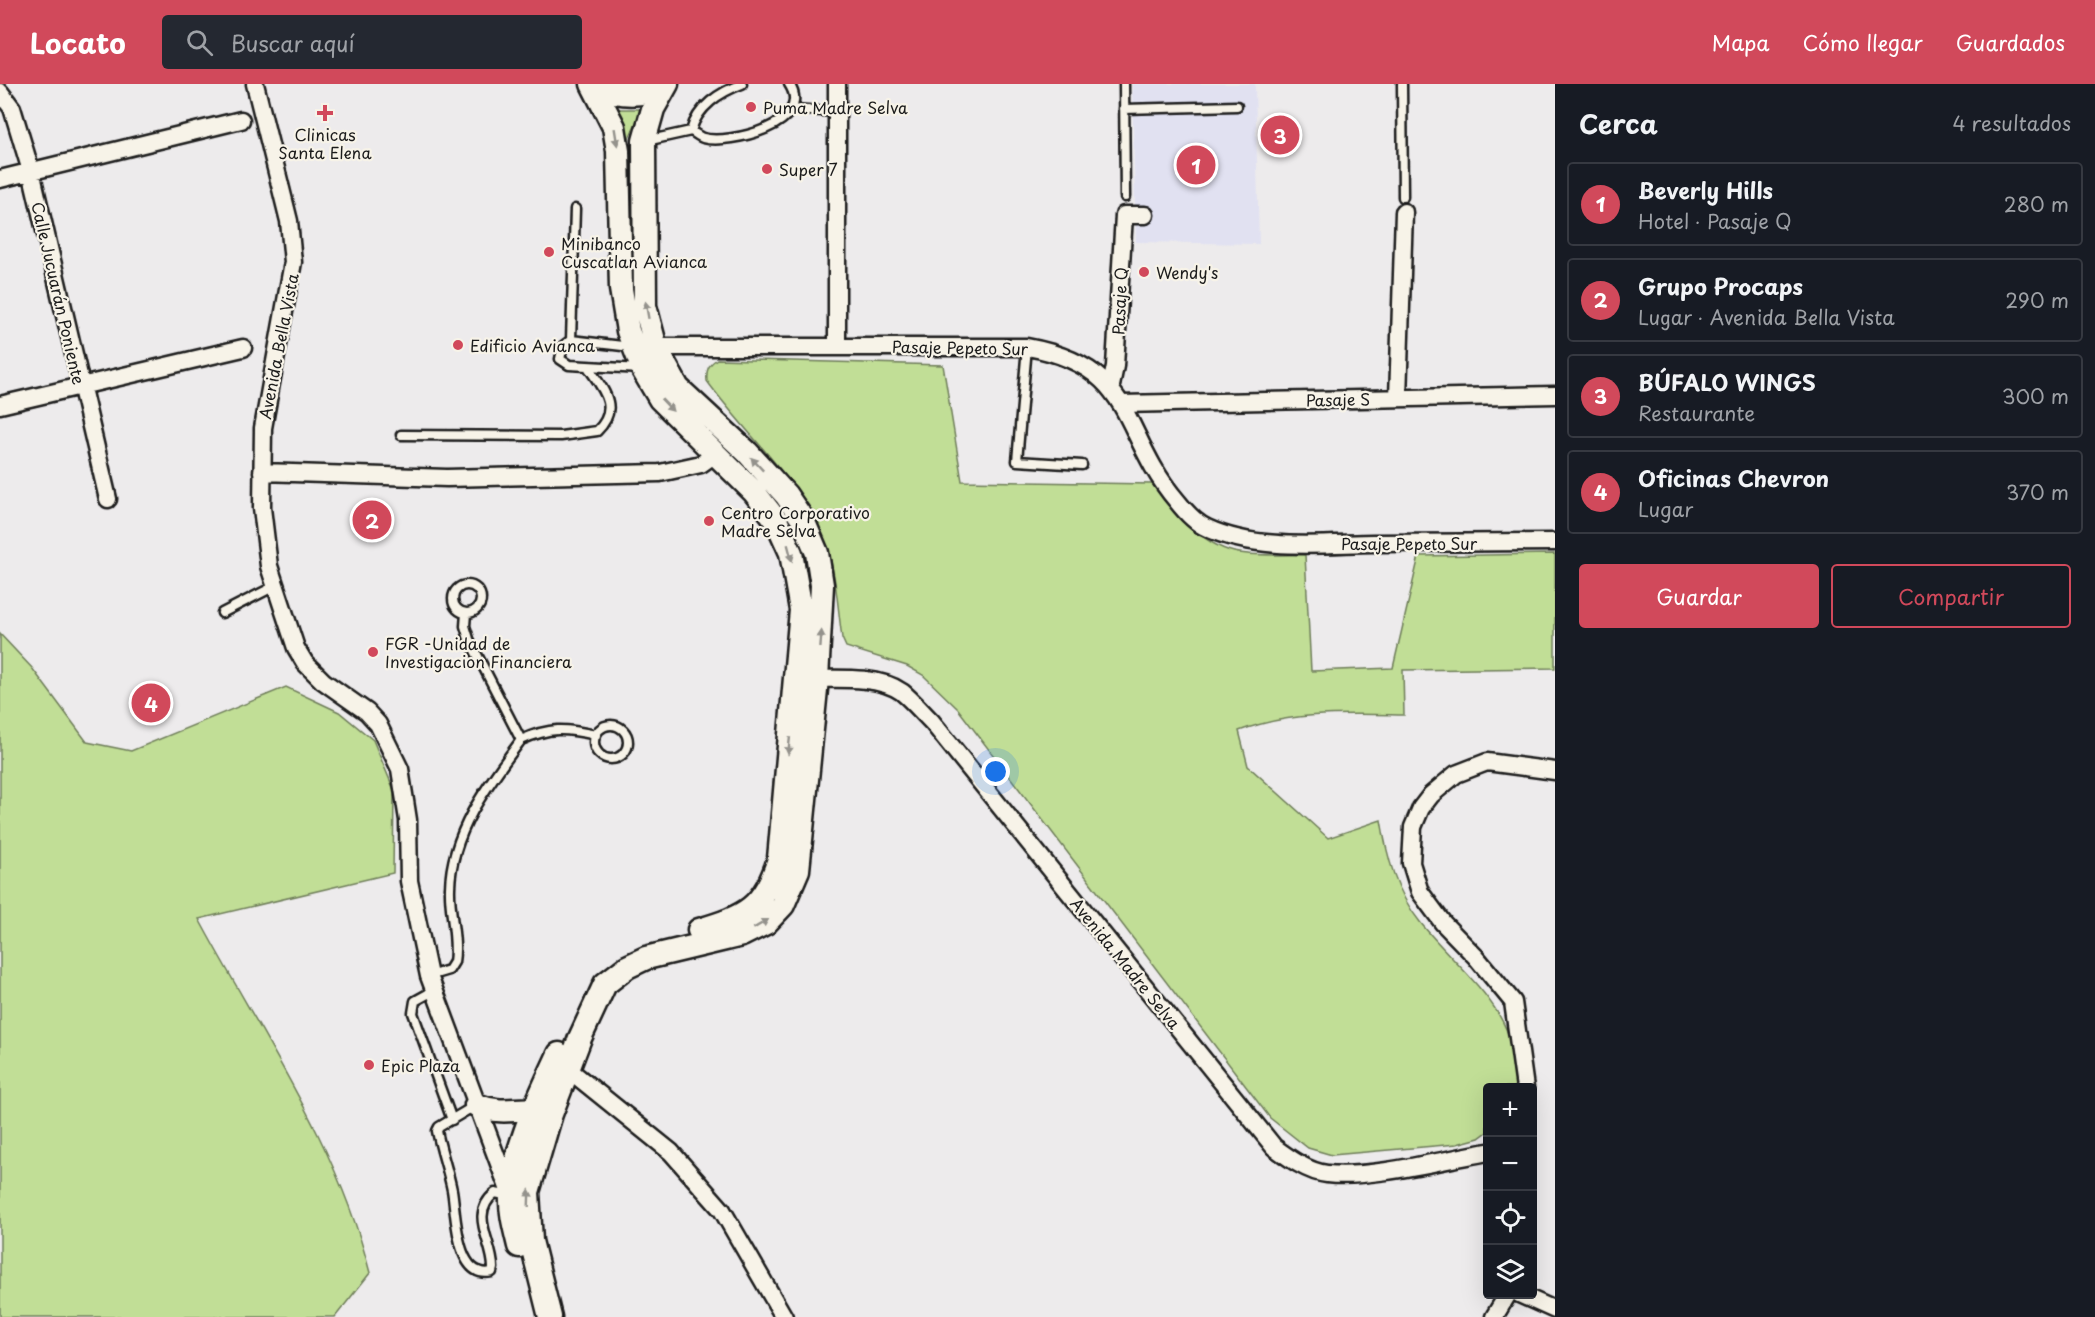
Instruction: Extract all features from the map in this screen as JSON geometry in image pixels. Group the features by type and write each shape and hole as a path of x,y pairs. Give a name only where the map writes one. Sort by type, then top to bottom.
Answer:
{"highway":[{"path":"599,84 621,91 633,91 660,84"}],"street":[{"name":"Avenida Bella Vista","path":"255,84 280,162 293,262 267,396 262,472 269,566 296,648 305,663 323,681 367,712 391,746 400,769 406,800 409,881 432,983 465,1058 476,1105 511,1196"},
{"path":"535,1317 512,1215 511,1196 515,1168 543,1112 562,1066 605,984 627,967 646,958 742,934 766,922 783,905 798,870 807,679 822,585 817,553 803,520 786,495 747,452 678,388 645,347 628,331 621,289 618,151 614,127 592,84"},
{"path":"667,84 653,109 644,141 644,370 660,399 754,492 776,520 785,537 791,553 801,610 807,679"},
{"path":"837,84 837,347"},
{"name":"Calle Jucuarán Poniente","path":"0,92 12,108 31,171 108,499"},
{"path":"0,179 241,120"},
{"path":"1398,398 1404,204"},
{"name":"Pasaje Q","path":"1111,386 1115,366 1118,216 1145,215"},
{"name":"Pasaje Pepeto Sur","path":"645,347 1027,346 1057,352 1081,362 1111,386 1169,491 1184,510 1206,528 1255,542 1555,542"},
{"path":"0,405 243,348"},
{"name":"Pasaje S","path":"1121,404 1555,395"},
{"path":"262,472 447,478 660,473 701,464 715,454"},
{"name":"Avenida Madre Selva","path":"807,679 885,684 901,691 913,702 932,722 1274,1147 1294,1162 1325,1174 1360,1174 1483,1153"},
{"path":"1524,1083 1513,1002 1476,957 1443,923 1420,892 1411,863 1413,827 1420,808 1431,795 1456,774 1487,762 1555,771"},
{"path":"562,1066 671,1152 723,1210 784,1317"},
{"path":"476,1105 492,1111 507,1113 543,1112"},
{"path":"543,1112 528,1192 531,1241 550,1317"},
{"path":"1494,1317 1505,1299"},
{"path":"1530,1299 1555,1310"}],"lane":[{"path":"691,130 695,117 712,100 742,84"},
{"path":"644,141 691,130 702,138 724,139 784,121 793,109 793,90 789,84"},
{"path":"1124,84 1125,197"},
{"path":"1402,84 1404,204"},
{"path":"1124,109 1237,106"},
{"path":"793,109 837,112"},
{"path":"572,340 575,209"},
{"path":"644,370 588,367 563,363 560,359 563,346 572,340 645,347"},
{"path":"1027,346 1017,461 1082,465"},
{"path":"401,435 561,436 597,431 609,414 609,402 588,367"},
{"path":"222,613 275,586"},
{"path":"466,613 465,626 473,647 521,740"},
{"path":"452,1120 413,1013 415,1001 454,962 450,888 459,837 495,775 521,740 542,730 558,729 596,735 609,725 621,728 628,737 628,748 621,757 605,758 594,746 596,735"},
{"path":"476,1105 439,1127 437,1131 452,1192 454,1225 465,1255 476,1269 482,1272 492,1272 493,1264 481,1223 484,1207 495,1193 511,1196"}],"shaded area":[{"path":"1132,84 1255,84 1259,244 1136,242"}],"green space":[{"path":"611,109 642,109 626,145"},
{"path":"717,359 943,365 962,481 1152,484 1188,524 1210,542 1222,548 1251,554 1305,555 1311,671 1393,668 1419,556 1555,554 1555,668 1403,670 1404,715 1320,715 1279,720 1239,731 1248,766 1328,838 1381,820 1394,874 1412,911 1486,996 1499,1015 1509,1036 1515,1060 1516,1083 1483,1083 1483,1135 1457,1144 1332,1155 1308,1148 1270,1118 958,709 923,675 907,666 846,647 842,638 833,569 820,530 809,509 782,471 707,381 708,368"},
{"path":"0,634 32,668 87,742 131,751 286,687 339,712 373,740 394,790 393,873 199,919 296,1091 338,1180 356,1226 370,1273 335,1317 0,1317"}],"place":[{"name":"Puma Madre Selva","path":"751,107"},
{"name":"Clinicas Santa Elena","path":"325,113"},
{"name":"BÚFALO WINGS","path":"1280,135"},
{"name":"Beverly Hills","path":"1196,165"},
{"name":"Super 7","path":"767,169"},
{"name":"Minibanco Cuscatlan Avianca","path":"549,252"},
{"name":"Wendy's","path":"1144,272"},
{"name":"Edificio Avianca","path":"458,345"},
{"name":"Grupo Procaps","path":"372,520"},
{"name":"Centro Corporativo Madre Selva","path":"709,521"},
{"name":"FGR -Unidad de Investigacion Financiera","path":"373,652"},
{"name":"Oficinas Chevron","path":"151,703"},
{"name":"Epic Plaza","path":"369,1065"}]}
